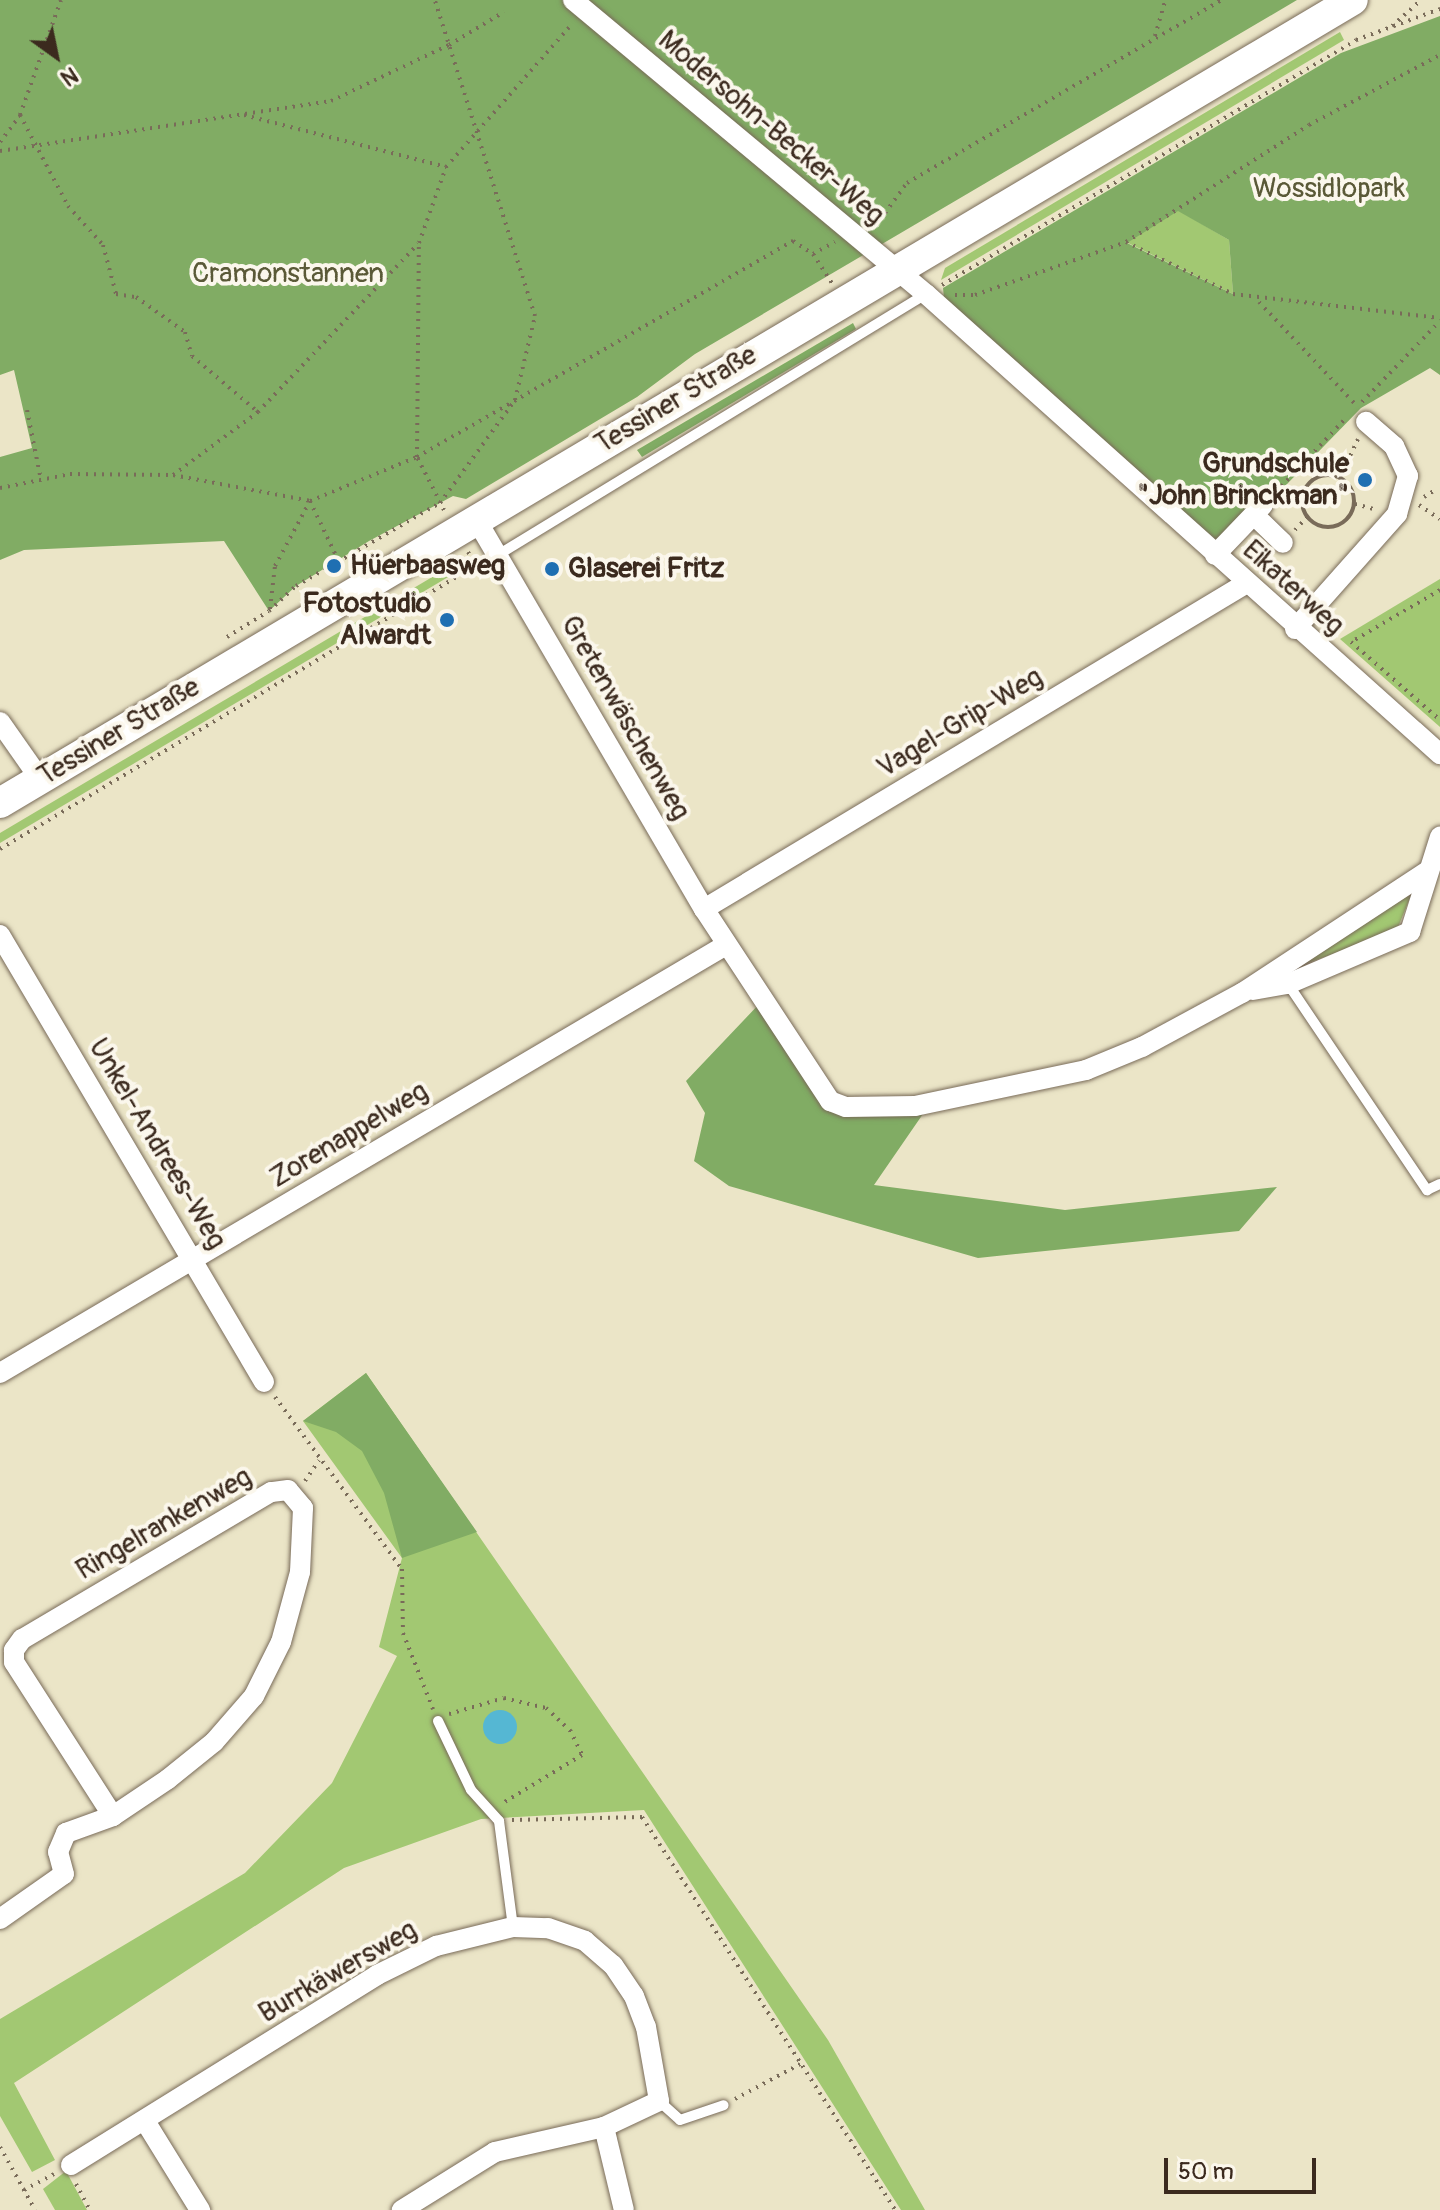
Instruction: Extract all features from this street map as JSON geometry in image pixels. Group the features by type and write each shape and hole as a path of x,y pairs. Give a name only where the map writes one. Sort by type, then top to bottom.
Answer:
{"main road":[{"name":"Tessiner Straße","path":"0,803 1345,2"}],"street":[{"name":"Modersohn-Becker-Weg","path":"579,5 896,269"},
{"name":"Eikaterweg","path":"896,269 1295,629 1440,754"},
{"path":"1295,629 1397,514 1408,476 1394,446 1362,414"},
{"path":"1215,555 1258,510 1283,543"},
{"name":"Gretenwäschenweg","path":"476,519 726,945 819,1090 846,1107 915,1106 1086,1070 1142,1047 1242,993"},
{"name":"Vagel-Grip-Weg","path":"704,909 1245,584"},
{"path":"0,722 40,779"},
{"path":"1242,993 1288,984 1410,932 1440,837"},
{"path":"1242,993 1428,871"},
{"name":"Unkel-Andrees-Weg","path":"0,935 264,1382"},
{"name":"Zorenappelweg","path":"0,1373 726,945"},
{"name":"Ringelrankenweg","path":"0,1919 64,1874 58,1852 66,1833 113,1816 214,1742 254,1696 281,1642 300,1572 303,1508 296,1495 271,1492 22,1639 14,1650 14,1662 113,1816"},
{"name":"Burrkäwersweg","path":"69,2166 377,1975 436,1946 513,1927 548,1928 585,1941 613,1965 634,1996 646,2027 659,2101"},
{"path":"402,2210 495,2152 604,2127 659,2101"},
{"path":"145,2121 200,2210"},
{"path":"604,2127 624,2210"}],"lane":[{"name":"Tessiner Straße","path":"498,555 930,297"},
{"path":"1288,984 1427,1190 1440,1184"},
{"path":"438,1721 471,1790 499,1821 513,1927"},
{"path":"659,2101 680,2120 724,2105"}],"path":[{"path":"0,142 20,115 61,0"},
{"path":"310,501 275,566 269,611 296,586 440,503 515,400 535,316 435,0"},
{"path":"1155,38 1165,0"},
{"path":"885,213 907,183 1222,0"},
{"path":"1390,28 1421,0"},
{"path":"417,457 419,243 446,167 579,5"},
{"path":"930,297 1356,40 1440,9"},
{"path":"0,151 331,101 449,45 504,12"},
{"path":"930,297 975,295 1126,242 1309,125 1440,55"},
{"path":"242,114 446,167"},
{"path":"20,115 33,146 68,206 103,245 116,294 136,297 185,332 192,356 258,412"},
{"path":"0,488 70,474 173,475 310,501 417,457 793,241 813,254"},
{"path":"1126,242 1233,294 1258,300 1440,319"},
{"path":"173,475 258,412 419,243"},
{"path":"1258,300 1362,414"},
{"path":"1258,510 1362,414 1440,319"},
{"path":"27,410 41,480"},
{"path":"1340,477 1362,414"},
{"path":"1324,474 1340,477 1354,493 1346,522 1331,528 1314,525 1303,512 1301,496 1309,482 1324,474"},
{"path":"310,501 338,560"},
{"path":"1415,502 1440,519"},
{"name":"Tessiner Straße","path":"0,849 498,555"},
{"path":"1440,590 1351,642 1440,720"},
{"path":"264,1382 402,1569 403,1633 438,1721"},
{"path":"296,1495 319,1460"},
{"path":"453,1712 504,1698 546,1708 570,1730 582,1755 506,1802"},
{"path":"499,1821 642,1817 895,2210"},
{"path":"724,2105 800,2064"},
{"path":"0,2147 34,2209"},
{"path":"24,2190 69,2166 90,2210"}],"green space":[{"name":"Cramonstannen","path":"0,0 1297,0 695,354 637,397 466,499 453,496 369,541 296,586 269,611 224,541 24,550 0,560 0,457 32,448 14,370 0,375"},
{"name":"Wossidlopark","path":"1440,16 1440,375 1430,368 1361,408 1220,553 944,298 943,288 1341,53","holes":["1178,211 1229,240 1233,294 1127,243"]},
{"path":"1340,32 1344,40 941,280 945,268"},
{"path":"1178,210 1229,240 1233,294 1126,242"},
{"path":"853,323 856,329 642,457 637,450"},
{"path":"461,560 465,567 0,843 0,833"},
{"path":"1440,579 1440,727 1340,639"},
{"path":"1412,893 1396,932 1287,970"},
{"path":"762,1001 830,1101 925,1111 874,1185 1065,1210 1277,1187 1239,1231 978,1258 729,1186 694,1161 705,1113 686,1081"},
{"path":"366,1373 828,2040 925,2210 901,2210 644,1810 481,1819 344,1868 14,2083 55,2160 32,2172 0,2116 0,2019 245,1873 332,1783 397,1656 379,1647 402,1558 303,1421"},
{"path":"366,1373 477,1532 402,1558 384,1493 362,1451 336,1432 303,1421"},
{"path":"66,2171 87,2210 55,2210 43,2189"}],"water":[{"path":"500,1710 512,1715 517,1727 512,1739 500,1744 488,1739 483,1727 488,1715"}],"place":[{"name":"Grundschule \"John Brinckman\"","path":"1365,480"},
{"name":"Hüerbaasweg","path":"334,566"},
{"name":"Glaserei Fritz","path":"552,569"},
{"name":"Fotostudio Alwardt","path":"447,620"}]}
